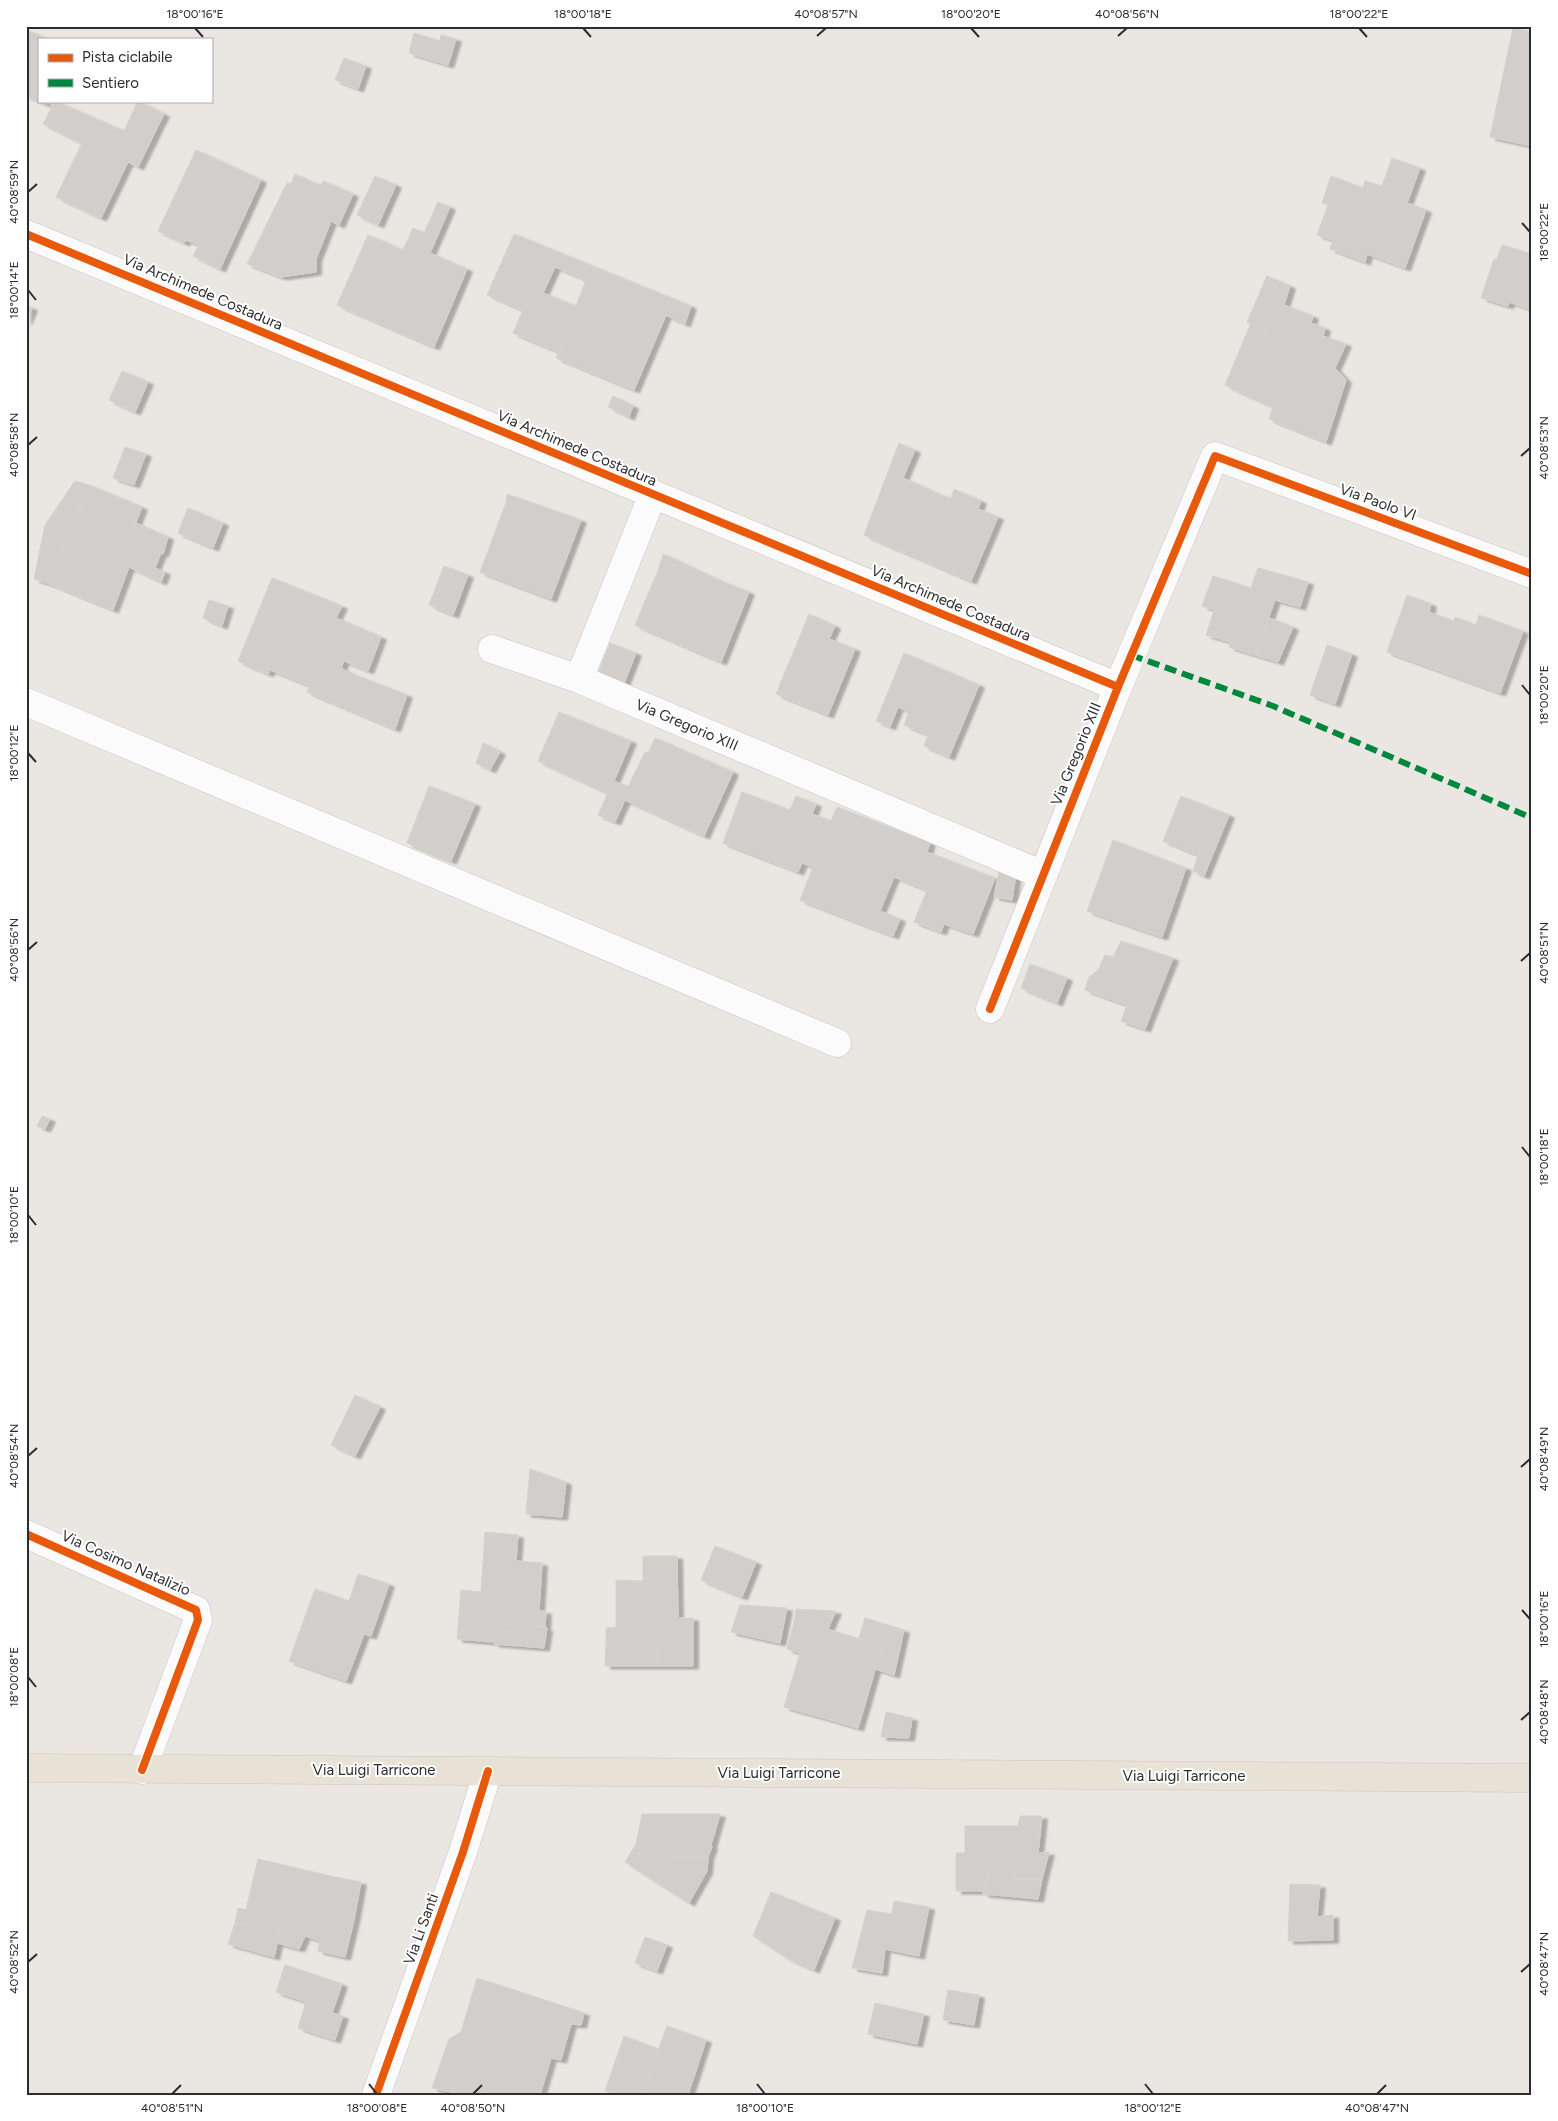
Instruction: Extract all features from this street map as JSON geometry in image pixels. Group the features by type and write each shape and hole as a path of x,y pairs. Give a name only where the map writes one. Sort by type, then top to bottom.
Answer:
{"main road":[{"name":"Via Luigi Tarricone","path":"26,1768 1532,1778"}],"street":[{"name":"Via Archimede Costadura","path":"26,234 1118,687"},
{"name":"Via Paolo VI","path":"1214,456 1532,574"},
{"name":"Via Gregorio XIII","path":"990,1009 1118,687 1214,456"},
{"path":"580,679 653,494"},
{"name":"Via Gregorio XIII","path":"492,649 580,679 1043,875"},
{"path":"26,702 838,1043"},
{"name":"Via Cosimo Natalizio","path":"26,1534 196,1610 198,1620 142,1770"},
{"name":"Via Li Santi","path":"376,2095 463,1852 488,1770"}],"building":[{"path":"1513,28 1532,32 1532,146 1490,137"},
{"path":"26,30 46,38 38,38 38,101 26,96"},
{"path":"414,33 440,41 441,35 456,39 448,65 409,53"},
{"path":"344,58 366,66 358,89 335,80"},
{"path":"54,102 124,131 138,102 164,114 138,167 128,162 101,218 56,197 82,143 43,124"},
{"path":"196,150 261,180 220,269 193,256 199,245 186,240 184,243 158,231"},
{"path":"1392,158 1420,168 1407,203 1426,210 1405,268 1367,254 1365,262 1330,249 1333,240 1317,235 1328,205 1322,203 1331,176 1363,188 1365,181 1382,186"},
{"path":"295,174 321,186 323,181 353,194 339,225 331,221 316,259 316,272 281,277 247,264 287,183 291,184"},
{"path":"375,176 396,185 378,225 357,215"},
{"path":"438,202 450,207 430,253 467,269 434,347 337,305 368,235 403,250 413,228 424,233"},
{"path":"514,234 691,306 685,324 652,309 626,369 563,341 558,352 513,333 523,310 487,295","holes":["555,267 586,280 576,306 543,293"]},
{"path":"1502,245 1532,254 1532,310 1509,302 1508,306 1481,298 1494,259 1497,259"},
{"path":"1267,276 1290,286 1284,305 1313,316 1311,323 1325,328 1323,336 1346,344 1335,368 1346,380 1326,442 1269,419 1273,407 1249,396 1265,362 1255,357 1266,330 1247,322"},
{"path":"26,305 32,308 26,322"},
{"path":"652,309 666,315 634,390 556,358 563,341 626,369"},
{"path":"1251,323 1266,330 1255,357 1265,362 1249,396 1225,385"},
{"path":"122,371 148,382 135,412 109,400"},
{"path":"613,396 633,406 629,417 608,407"},
{"path":"899,443 915,450 903,478 951,499 954,489 981,501 978,509 998,517 971,581 864,535"},
{"path":"125,447 146,454 134,485 113,478"},
{"path":"75,481 89,485 50,584 34,579 45,525"},
{"path":"89,485 142,507 133,530 150,537 145,547 161,553 155,568 165,572 161,582 129,567 113,610 50,584"},
{"path":"507,494 581,520 573,541 546,531 547,528 531,522 534,514 506,503"},
{"path":"506,503 534,514 531,522 547,528 546,531 573,541 551,599 480,572"},
{"path":"188,508 223,523 213,548 178,533"},
{"path":"136,523 168,537 163,554 145,547 150,537 133,530"},
{"path":"663,554 721,581 715,595 696,587 698,584 659,568"},
{"path":"444,566 468,575 453,615 429,605"},
{"path":"659,568 698,584 696,587 715,595 721,581 749,592 721,662 635,625"},
{"path":"1258,568 1308,582 1300,607 1275,600 1255,655 1229,647 1231,642 1206,635 1214,610 1202,606 1213,576 1251,588"},
{"path":"272,578 342,606 336,618 358,627 341,668 350,673 338,705 307,692 310,686 270,670 268,674 238,661"},
{"path":"1407,595 1431,604 1429,612 1454,621 1455,617 1476,625 1479,615 1523,631 1500,693 1387,652"},
{"path":"209,600 228,606 222,626 203,618"},
{"path":"809,614 835,626 829,639 855,649 828,715 776,694"},
{"path":"1269,618 1293,627 1278,662 1255,655"},
{"path":"358,627 381,637 368,671 344,661"},
{"path":"610,643 636,653 623,686 597,676"},
{"path":"1327,645 1352,654 1335,704 1310,695"},
{"path":"904,653 979,685 949,757 924,746 928,735 904,725 909,712 898,707 890,727 876,721"},
{"path":"350,673 407,695 395,729 338,705"},
{"path":"559,712 631,741 614,781 628,787 645,752 648,753 655,738 733,772 704,836 625,800 615,822 598,815 608,793 538,761"},
{"path":"483,743 500,752 490,770 476,763"},
{"path":"429,786 475,804 451,861 407,843"},
{"path":"742,792 790,810 796,796 816,804 812,814 831,821 837,807 930,843 927,852 995,878 973,934 944,924 941,932 914,922 927,890 894,877 880,911 900,919 893,936 800,900 813,867 802,863 798,872 723,843"},
{"path":"1181,796 1229,815 1204,876 1193,871 1198,855 1163,841"},
{"path":"1113,840 1186,868 1162,937 1087,911"},
{"path":"999,872 1016,874 1012,900 994,897"},
{"path":"1121,941 1173,958 1145,1029 1121,1021 1127,1005 1085,990 1089,977 1098,970 1105,955 1113,957"},
{"path":"1030,964 1067,978 1057,1003 1021,988"},
{"path":"42,1116 50,1119 45,1129 37,1126"},
{"path":"355,1395 380,1407 355,1456 331,1445"},
{"path":"530,1469 566,1482 562,1517 526,1514"},
{"path":"485,1532 518,1535 516,1561 542,1563 539,1611 546,1611 545,1627 494,1624 492,1642 457,1639 461,1590 481,1592"},
{"path":"715,1546 756,1562 742,1597 701,1580"},
{"path":"643,1556 677,1556 678,1618 693,1618 693,1666 659,1666 659,1646 606,1646 606,1628 616,1627 616,1580 643,1581"},
{"path":"358,1574 389,1584 371,1636 364,1634 346,1681 289,1661 315,1589 349,1601"},
{"path":"740,1605 787,1608 780,1643 731,1632"},
{"path":"796,1609 836,1611 828,1629 795,1619"},
{"path":"865,1618 904,1630 894,1675 875,1669 882,1646 859,1638"},
{"path":"795,1619 882,1646 864,1708 837,1701 831,1720 784,1707 800,1653 787,1649"},
{"path":"494,1624 547,1628 544,1648 494,1644"},
{"path":"606,1646 659,1646 659,1666 605,1666"},
{"path":"837,1701 864,1708 858,1728 831,1720"},
{"path":"886,1712 912,1718 909,1738 881,1737"},
{"path":"642,1814 720,1814 708,1857 672,1857 657,1883 625,1862 636,1844"},
{"path":"1020,1816 1042,1816 1038,1853 1049,1852 1042,1879 1015,1879 1016,1874 993,1860 983,1891 956,1891 956,1853 965,1853 965,1826 1018,1826"},
{"path":"672,1857 708,1857 707,1871 689,1903 657,1883"},
{"path":"258,1859 335,1877 327,1913 354,1920 345,1957 318,1951 320,1941 305,1936 299,1949 277,1943 280,1930 258,1924 257,1928 235,1923 238,1908 246,1910"},
{"path":"993,1860 1016,1874 1015,1879 1042,1879 1038,1899 983,1894"},
{"path":"335,1877 361,1882 354,1920 327,1913"},
{"path":"1290,1884 1320,1885 1317,1917 1333,1915 1333,1940 1288,1941"},
{"path":"771,1892 835,1918 814,1970 789,1959 753,1936"},
{"path":"894,1901 929,1907 919,1956 885,1949 882,1973 852,1968 867,1910 892,1914"},
{"path":"235,1923 257,1928 258,1924 280,1930 274,1957 228,1944"},
{"path":"645,1937 667,1945 657,1971 635,1963"},
{"path":"285,1965 342,1984 332,2013 343,2016 335,2040 298,2028 306,2002 276,1992"},
{"path":"477,1978 584,2013 581,2025 571,2024 561,2060 551,2058 540,2095 465,2095 432,2088 449,2039 461,2032"},
{"path":"948,1990 979,1995 974,2025 943,2020"},
{"path":"875,2003 924,2014 917,2044 868,2034"},
{"path":"667,2026 706,2040 688,2095 642,2095"},
{"path":"624,2036 658,2049 642,2095 614,2095 605,2091"}],"marked path":[{"path":"1131,655 1273,706 1532,818"}],"cycle path":[{"path":"26,234 1118,687"},
{"path":"990,1009 1118,687 1215,456 1532,574"},
{"path":"26,1534 196,1610 198,1620 142,1770"},
{"path":"376,2095 463,1852 488,1771"}]}
